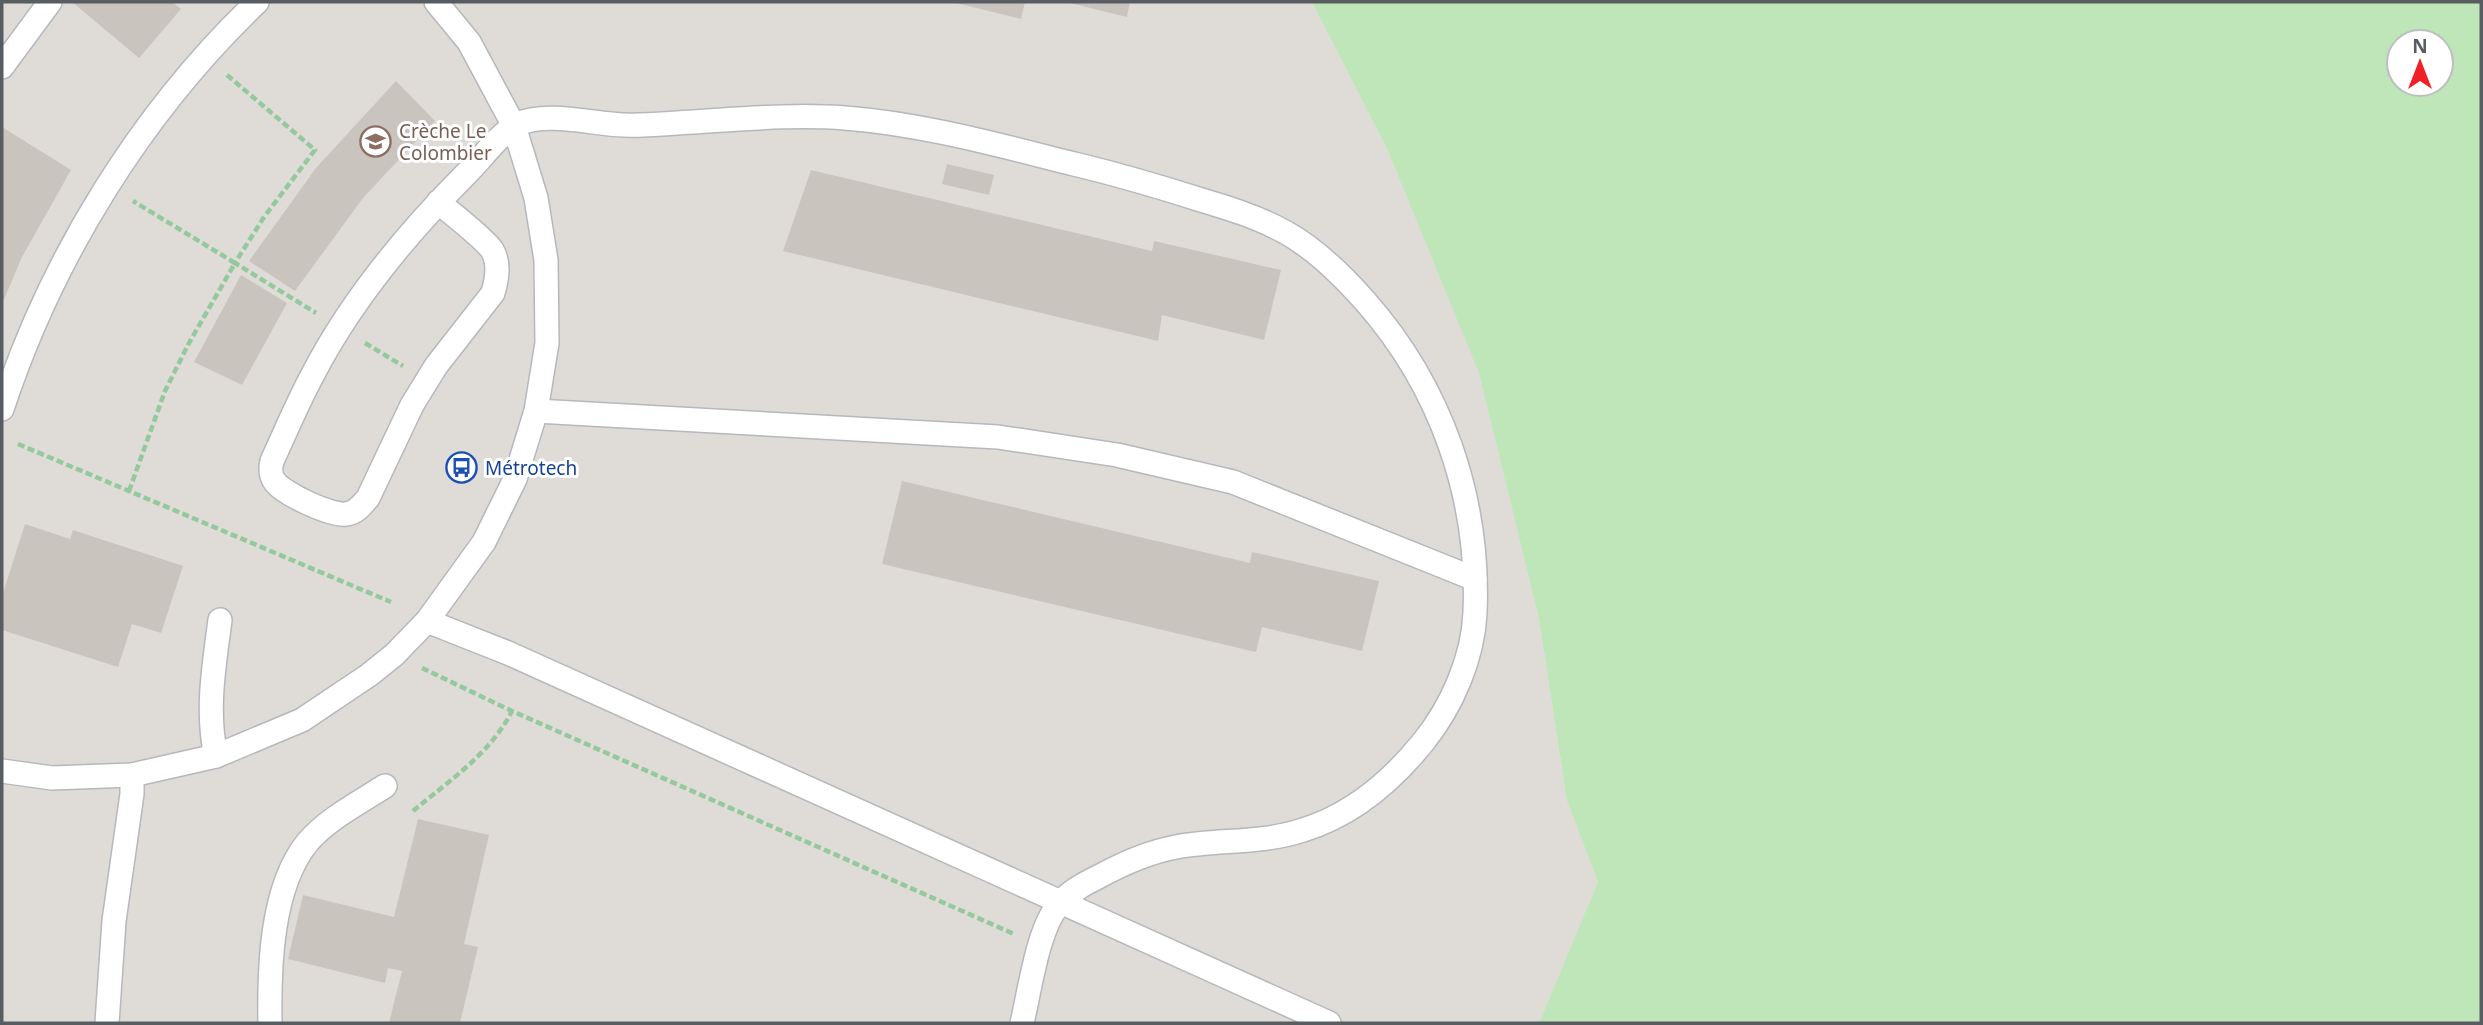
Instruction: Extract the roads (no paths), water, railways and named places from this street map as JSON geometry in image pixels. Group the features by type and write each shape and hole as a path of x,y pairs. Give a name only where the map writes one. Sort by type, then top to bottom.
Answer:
{"lane":[{"path":"2,67 50,2"},
{"path":"2,409 18,361 64,262 119,167 184,79 257,2"},
{"path":"2,771 52,778 132,775 216,756 302,720 394,655 427,621 484,542 515,478 536,411 547,343 546,260 536,198 514,126 469,42 436,2"},
{"path":"438,202 491,249 497,279 493,293 443,356 412,405 368,498 359,509 346,514 331,512 280,488 270,471 272,461 312,376 340,328 384,266 438,202 514,126 538,118 626,125 839,117 896,123 954,134 1135,179 1238,211 1288,234 1340,273 1379,317 1414,365 1438,410 1457,461 1468,514 1475,579 1475,621 1464,666 1451,698 1433,730 1405,764 1369,796 1339,816 1305,830 1261,841 1180,846 1148,854 1079,887 1059,903 1046,923 1023,1023"},
{"path":"536,411 998,437 1117,455 1233,482 1475,579"},
{"path":"216,756 210,714 220,621"},
{"path":"427,621 508,653 1329,1023"},
{"path":"107,1023 114,921 132,794 132,775"},
{"path":"270,1023 271,952 279,907 291,871 307,844 327,824 384,786"}],"place":[{"name":"Crèche Le Colombier","path":"376,142"},
{"name":"Métrotech","path":"462,468"}]}
